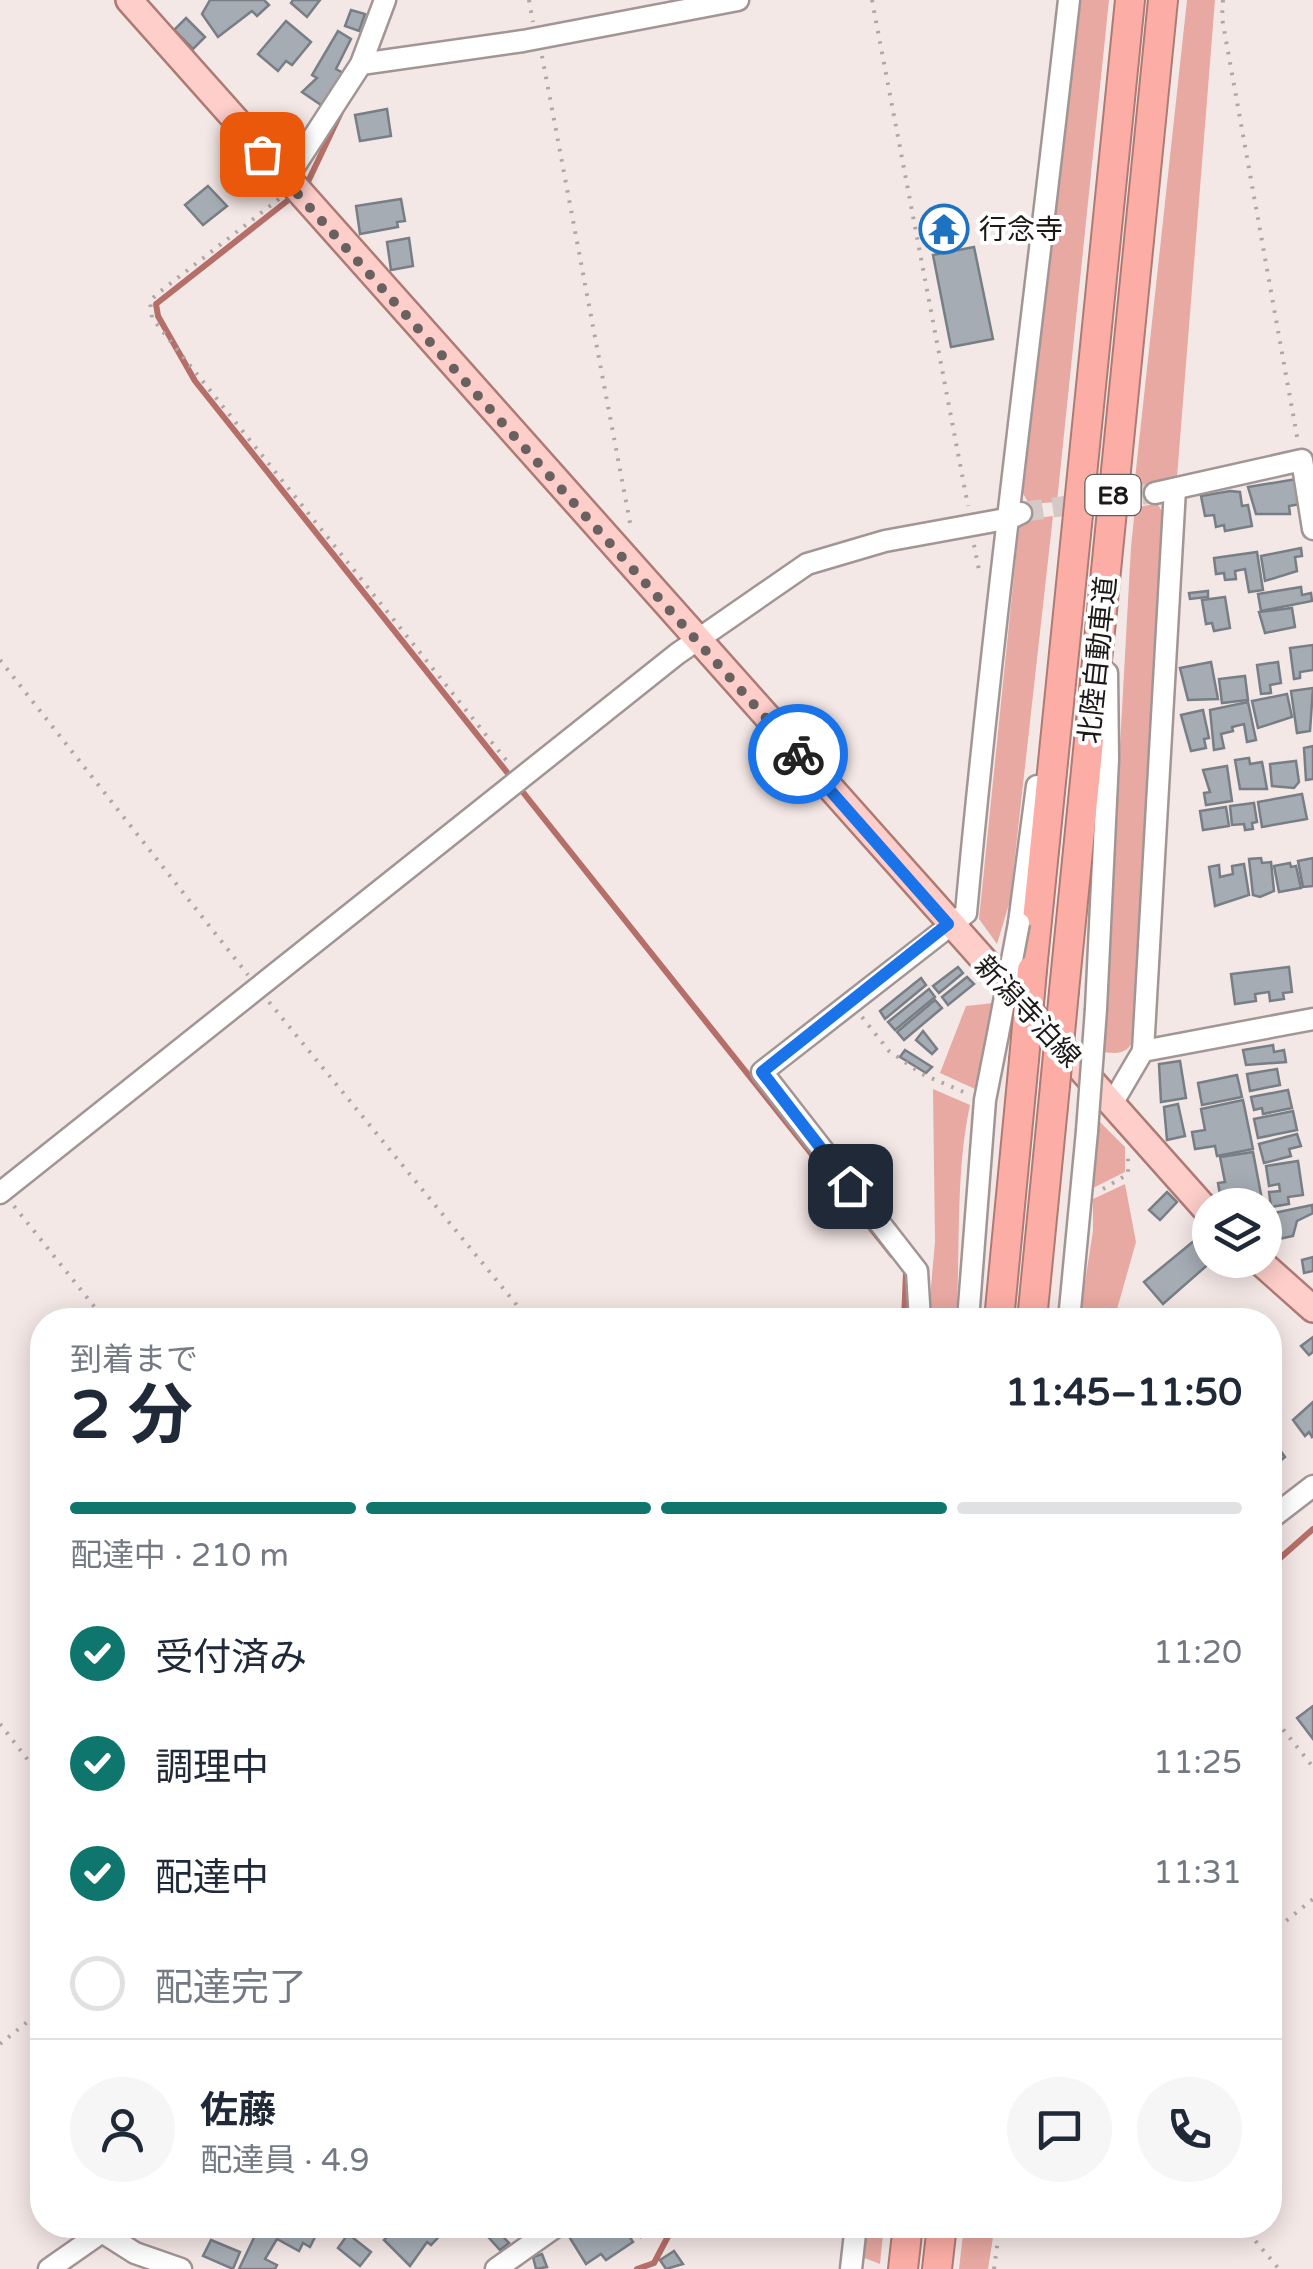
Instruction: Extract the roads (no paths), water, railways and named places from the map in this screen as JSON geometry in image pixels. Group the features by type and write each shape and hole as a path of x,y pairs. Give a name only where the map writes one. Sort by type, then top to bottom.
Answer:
{"highway":[{"name":"北陸自動車道","path":"1000,1308 1130,0"},
{"name":"北陸自動車道","path":"1033,1308 1163,0"},
{"path":"903,2269 907,2238"},
{"path":"937,2269 941,2238"}],"main road":[{"name":"新潟寺泊線","path":"129,0 288,184 1192,1193"},
{"path":"1278,1278 1313,1309"}],"street":[{"path":"288,184 361,64 385,0"},
{"path":"361,64 538,38 738,0"},
{"path":"919,1308 917,1271 762,1072 966,913 992,626 1017,515 1069,0"},
{"path":"969,1308 985,1100 1019,923 1066,547 1086,439"},
{"path":"1113,1102 1143,1051 1165,491 1302,460 1313,530"},
{"path":"0,1192 696,639 807,564 884,541 1017,515"},
{"path":"1069,1308 1096,1009 1108,760 1106,571"},
{"path":"1143,1051 1313,1019"},
{"path":"1282,1511 1313,1486"},
{"path":"49,2269 93,2238"},
{"path":"118,2238 135,2253 182,2269"},
{"path":"496,2269 540,2238"},
{"path":"853,2268 855,2238"}],"waterway":[{"path":"306,186 343,108"},
{"path":"296,194 156,304 158,316 195,381 892,1255"},
{"path":"904,1308 906,1272"},
{"path":"1282,1556 1313,1529"},
{"path":"637,2269 654,2263 667,2238"}],"tunnel":[{"path":"1023,512 1155,493"}],"place":[{"name":"行念寺","path":"944,229"}]}
